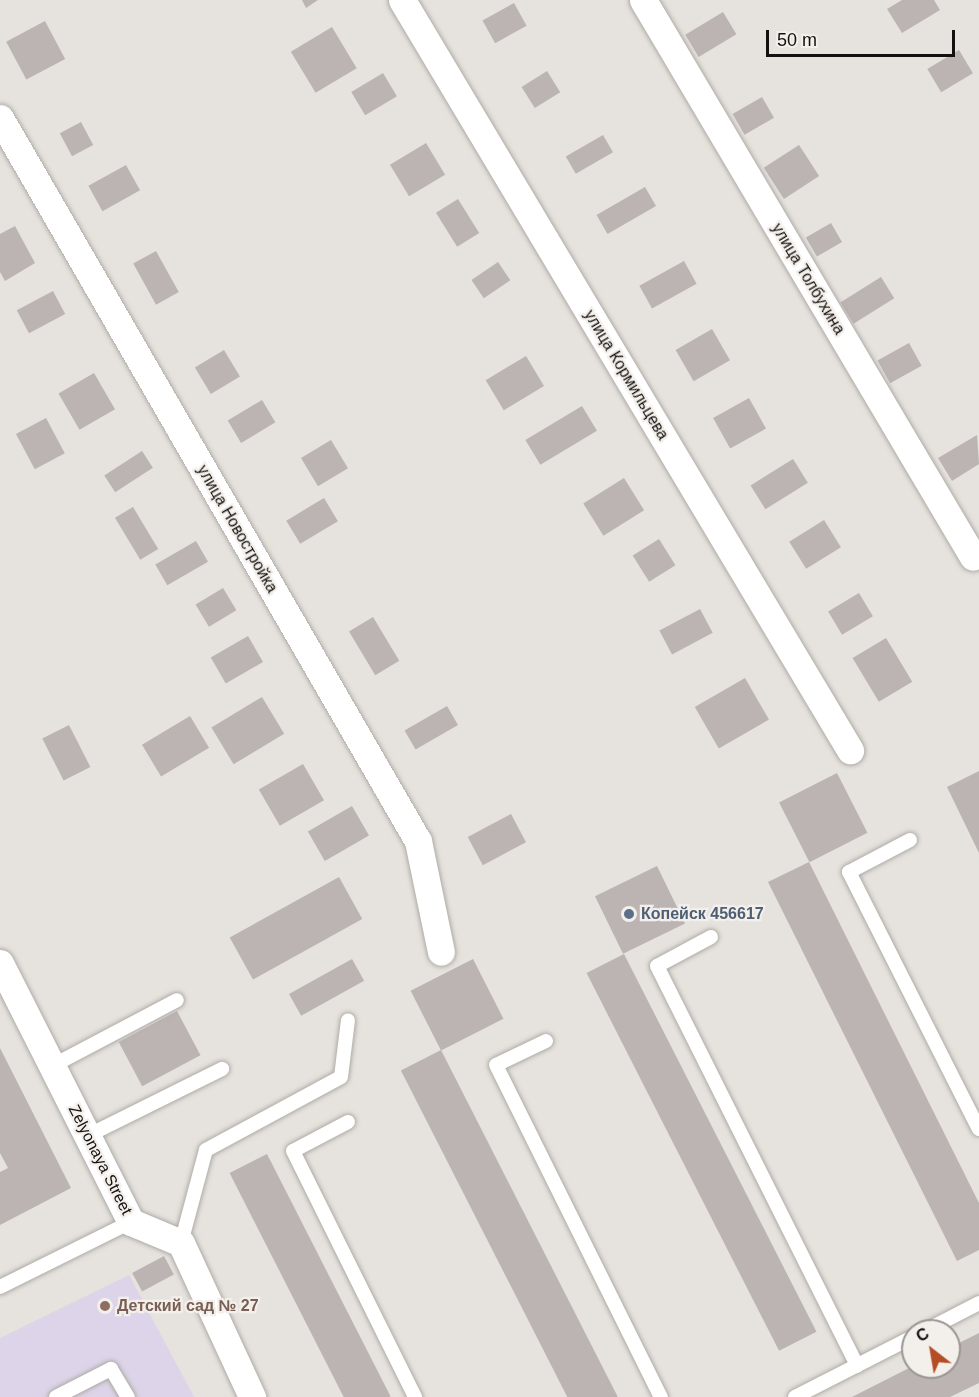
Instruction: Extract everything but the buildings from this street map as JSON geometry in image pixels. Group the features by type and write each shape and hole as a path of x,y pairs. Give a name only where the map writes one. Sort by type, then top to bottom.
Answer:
{"street":[{"name":"улица Кормильцева","path":"402,0 850,750"},
{"name":"улица Толбухина","path":"643,0 973,558"},
{"name":"улица Новостройка","path":"0,118 418,841 441,952"},
{"name":"Zelyonaya Street","path":"0,963 131,1222 181,1243"},
{"path":"181,1243 252,1397"}],"lane":[{"path":"910,840 849,872 979,1129"},
{"path":"711,937 657,966 857,1366"},
{"path":"52,1066 177,1000"},
{"path":"181,1243 206,1150 340,1077 348,1020"},
{"path":"546,1041 496,1065 661,1397"},
{"path":"87,1136 222,1069"},
{"path":"348,1122 292,1151 415,1397"},
{"path":"0,1287 131,1222"},
{"path":"948,1319 979,1303"},
{"path":"795,1397 901,1343"},
{"path":"56,1397 111,1369 128,1397"}],"shaded area":[{"name":"Детский сад № 27","path":"129,1275 194,1397 0,1397 0,1338"}],"place":[{"name":"Копейск 456617","path":"629,914"},
{"name":"Детский сад № 27","path":"105,1306"}]}
